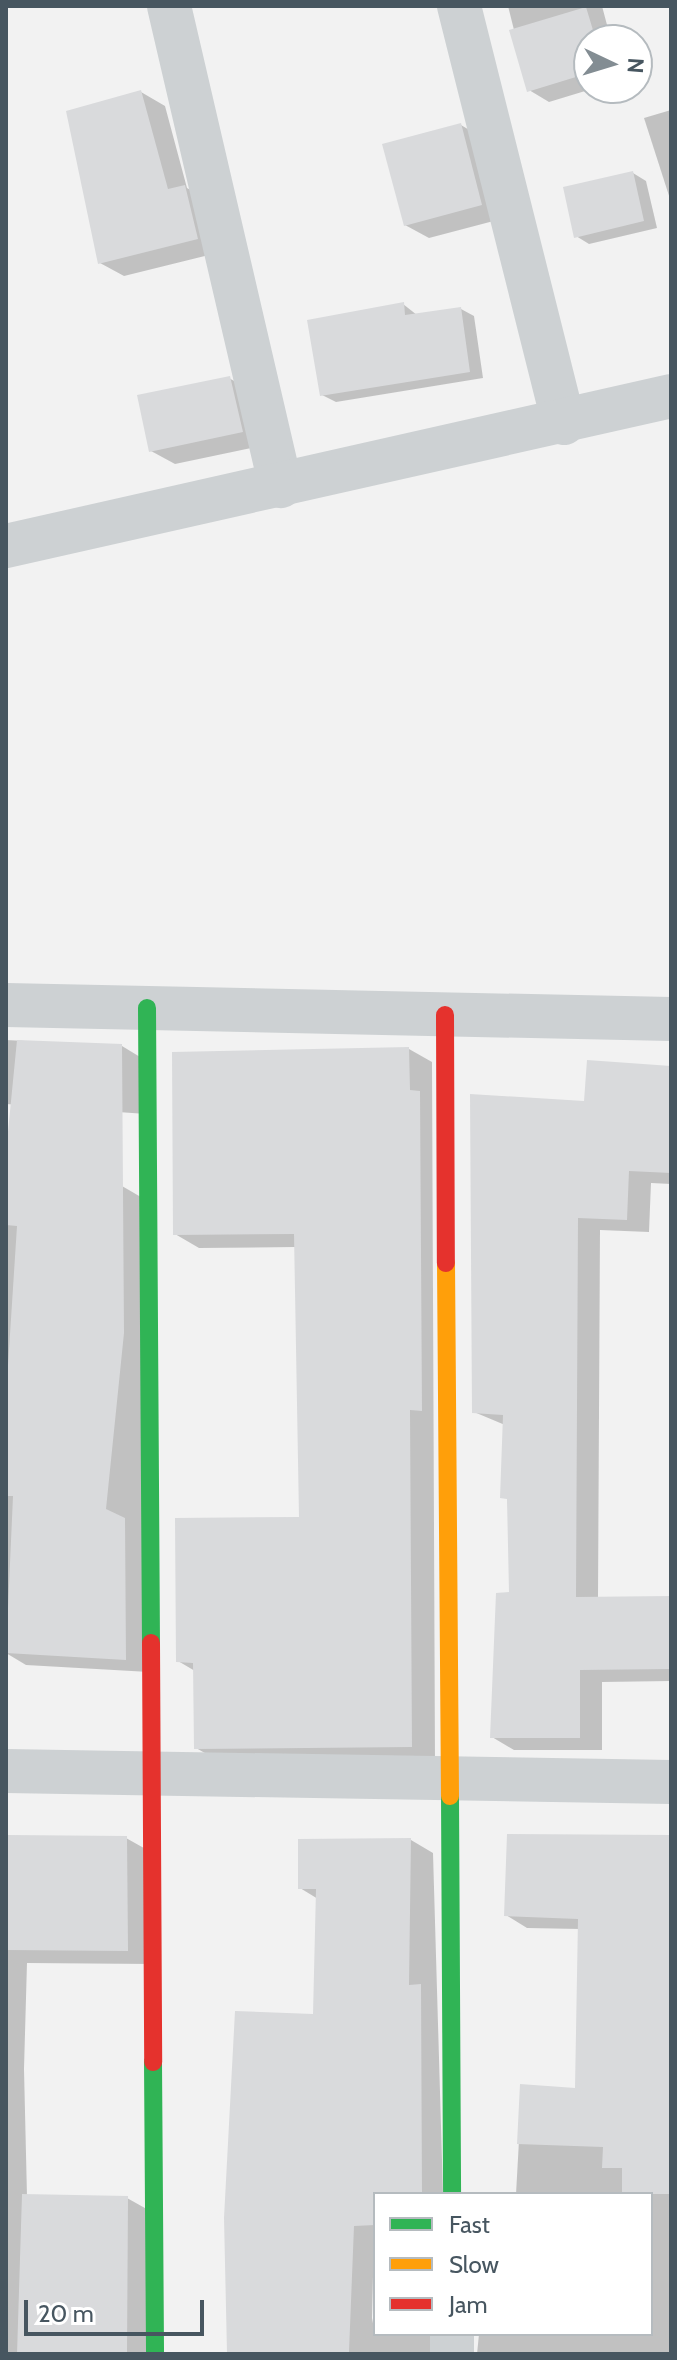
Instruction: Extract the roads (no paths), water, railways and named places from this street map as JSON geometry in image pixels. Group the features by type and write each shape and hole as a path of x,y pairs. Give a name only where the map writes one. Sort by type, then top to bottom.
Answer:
{"street":[{"path":"169,6 281,486"},
{"path":"459,6 564,423"},
{"path":"6,546 564,423 671,396"},
{"path":"6,1005 671,1019"},
{"path":"147,1008 155,2354"},
{"path":"445,1015 452,2192"},
{"path":"6,1771 671,1782"}]}
